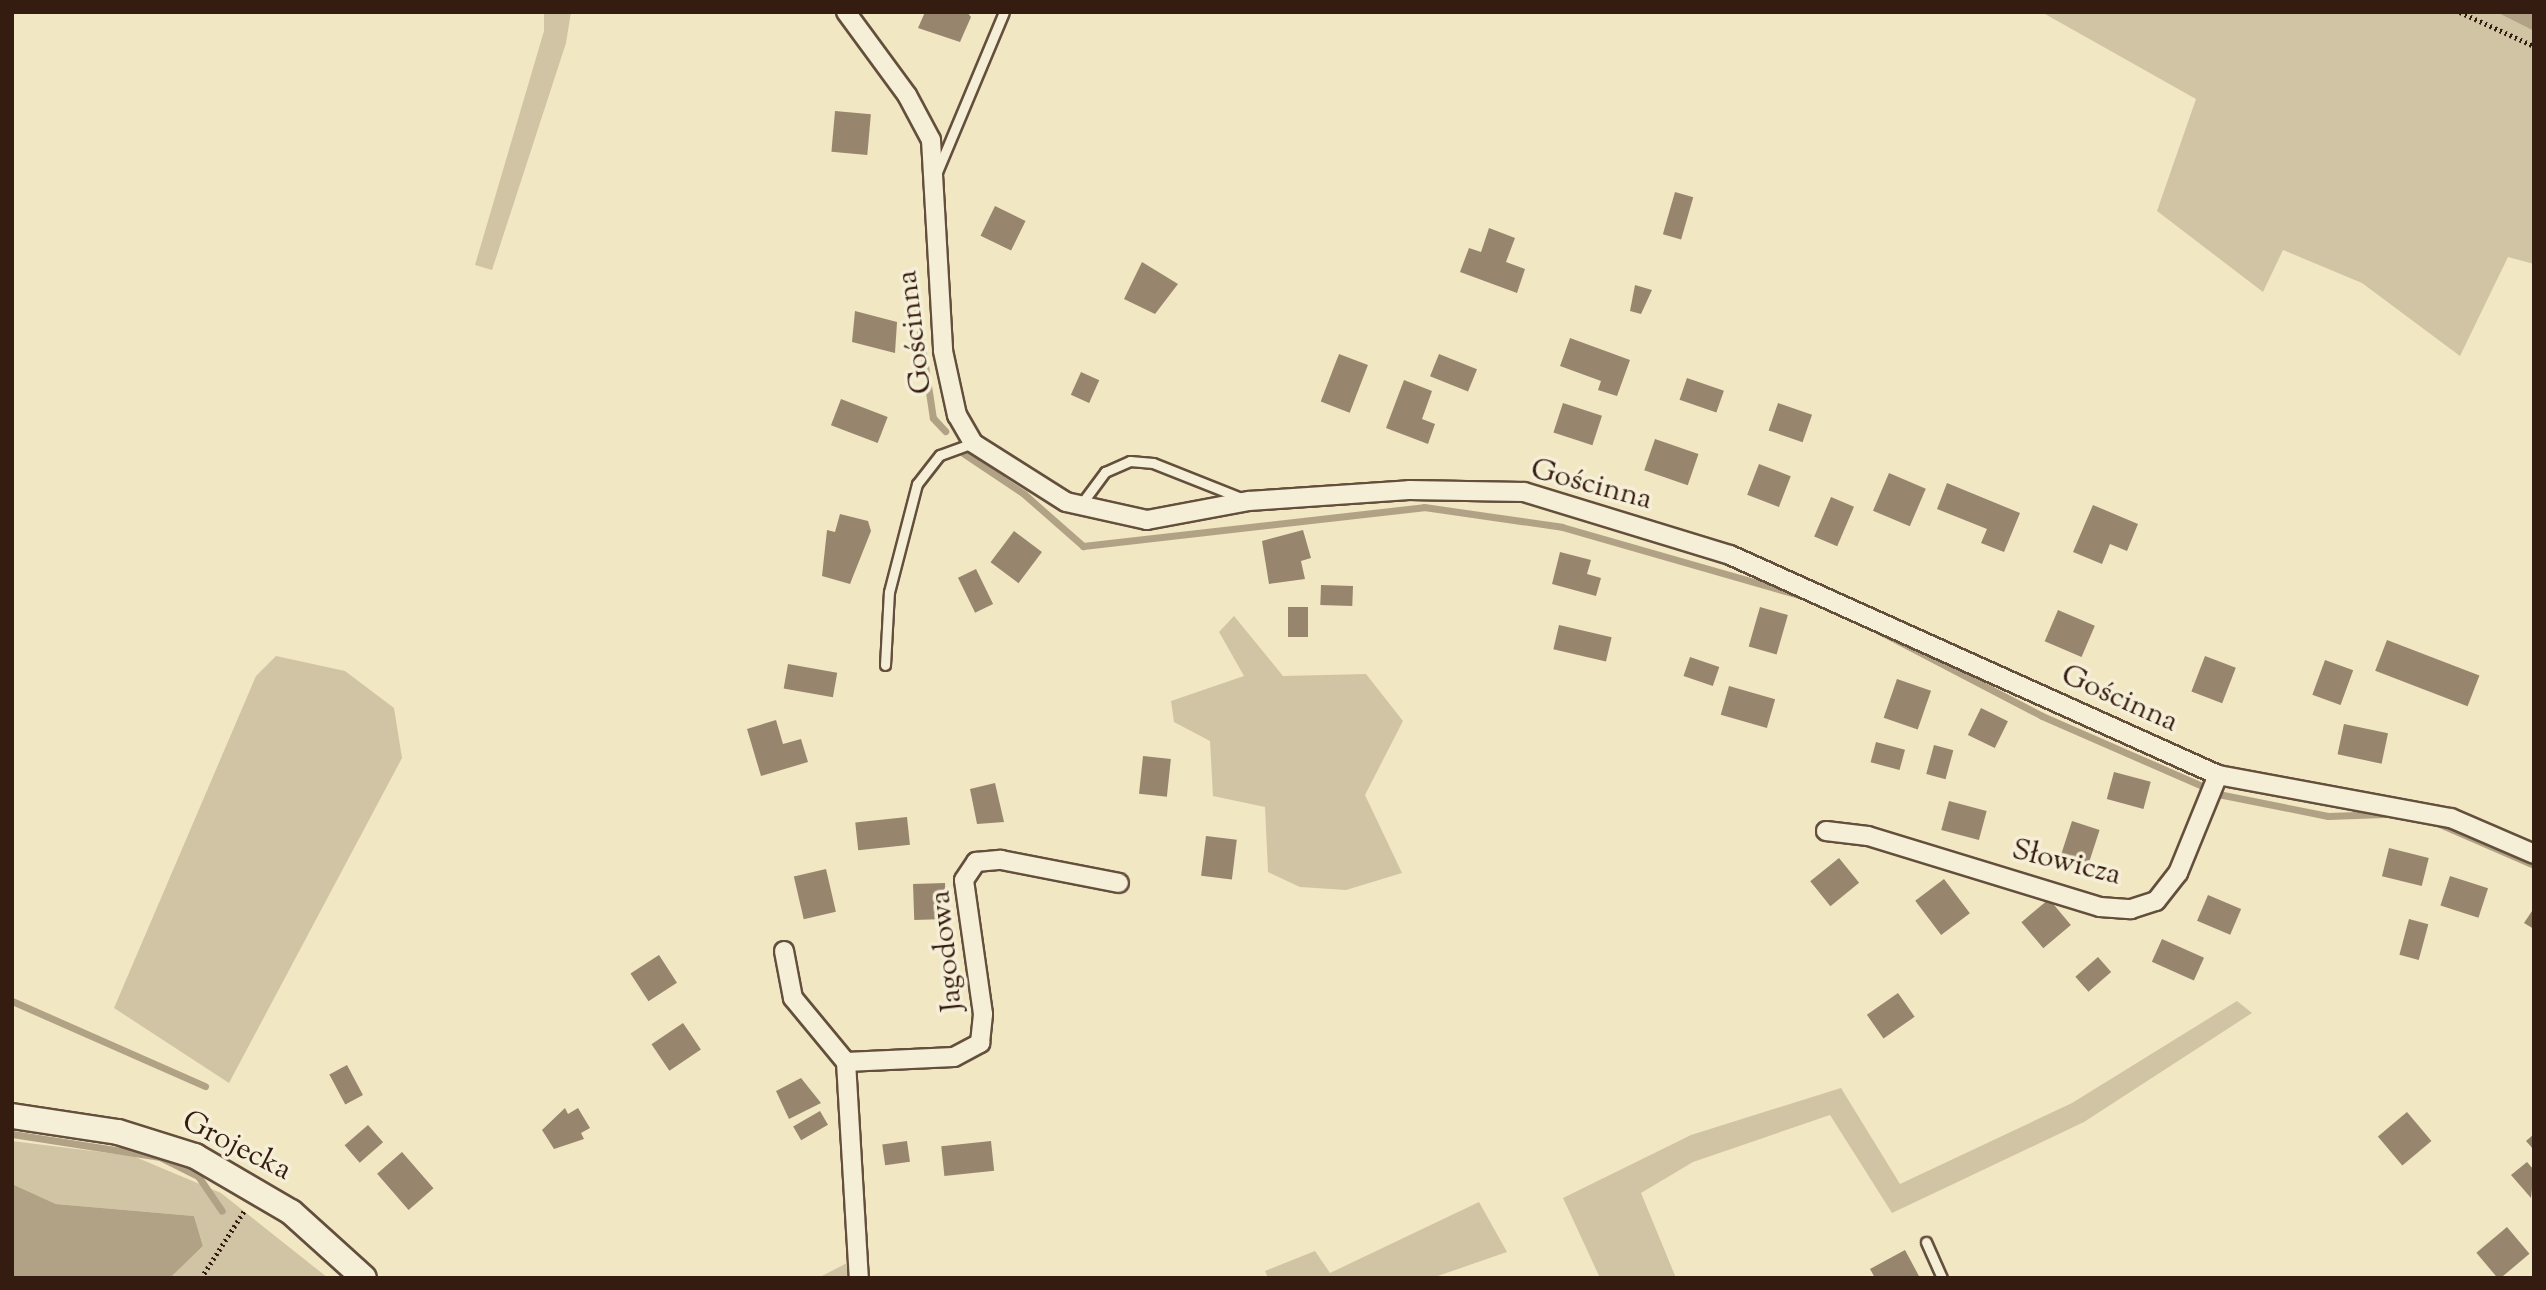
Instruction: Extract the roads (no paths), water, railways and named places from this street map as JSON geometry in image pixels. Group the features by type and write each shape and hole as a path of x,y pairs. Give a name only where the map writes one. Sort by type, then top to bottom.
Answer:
{"street":[{"name":"Gościnna","path":"846,12 923,120 934,180 944,362 957,415 973,443 1079,508 1160,520 1249,501 1409,490 1524,492 1730,555 2218,775 2451,818 2534,854"},
{"name":"Słowicza","path":"1826,831 1868,836 2100,906 2131,909 2156,901 2178,873 2218,775"},
{"name":"Jagodowa","path":"846,1062 954,1057 980,1043 984,1021 964,880 976,862 1001,860 1119,883"},
{"path":"784,951 793,998 846,1062 859,1278"},
{"name":"Grojecka","path":"12,1116 158,1142 257,1189 365,1278"}],"lane":[{"path":"934,180 1004,12"},
{"path":"885,665 889,592 917,484 940,455 973,443"},
{"path":"1079,508 1112,466 1139,461 1249,501"},
{"path":"1926,1242 1942,1278"}],"waterway":[{"path":"914,293 933,418 945,431"},
{"path":"963,453 1024,494 1083,546 1424,507 1562,527 1802,596"},
{"path":"1877,630 2042,716 2223,795 2328,816 2385,814"},
{"path":"2435,822 2534,865"},
{"path":"12,1001 205,1086"},
{"path":"12,1134 160,1157 198,1176 222,1211"}]}
